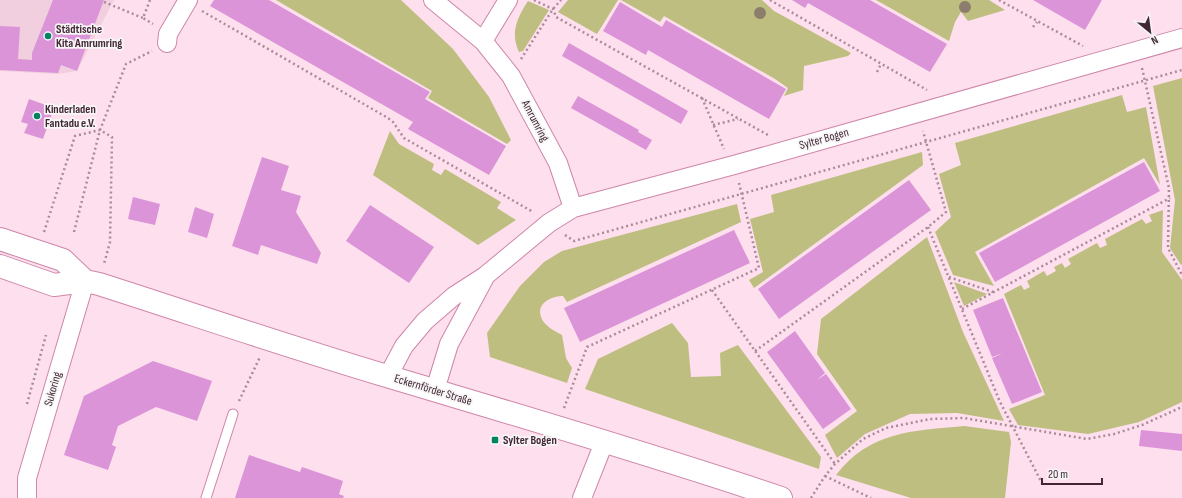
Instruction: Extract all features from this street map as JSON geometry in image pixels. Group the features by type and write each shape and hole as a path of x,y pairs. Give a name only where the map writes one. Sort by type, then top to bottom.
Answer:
{"street":[{"name":"Amrumring","path":"433,0 483,41 511,76 558,163 573,208"},
{"path":"483,41 508,0"},
{"path":"168,38 194,5"},
{"name":"Sylter Bogen","path":"388,376 404,346 425,321 454,296 485,276 549,223 573,208 732,166 1182,38"},
{"name":"Eckernförder Straße","path":"0,239 63,260 92,282 388,376 557,428 605,440 781,498"},
{"name":"Eckernförder Straße","path":"0,266 54,285 92,282"},
{"name":"Sylter Bogen","path":"435,390 449,344 485,276"},
{"name":"Sukoring","path":"27,498 27,478 92,282"},
{"path":"582,498 605,440"}],"lane":[{"path":"206,498 233,414"}],"path":[{"path":"143,18 150,0"},
{"path":"534,0 553,9 556,16 770,136 775,153"},
{"path":"511,76 553,9 561,0"},
{"path":"755,351 928,227 946,212 927,143 926,111 929,91 770,0"},
{"path":"999,0 1037,22 1086,47 1092,64"},
{"path":"74,232 100,130 126,64 168,38 143,18 104,2"},
{"path":"194,5 388,118 393,122 404,138 532,212 574,241 927,143 1182,70"},
{"path":"1034,27 1037,22"},
{"path":"1137,51 1146,80 1169,188 1168,248 1182,275"},
{"path":"877,72 881,64"},
{"path":"557,428 588,347 759,268 741,194 732,166 702,98"},
{"path":"713,125 739,119"},
{"path":"38,252 75,136 100,130 112,137 110,242 92,282"},
{"path":"962,309 1170,198"},
{"path":"928,227 1000,402 1044,487"},
{"path":"949,277 993,292"},
{"path":"712,290 835,464"},
{"path":"233,414 269,339"},
{"path":"811,498 825,476 835,464 863,439 886,428 930,419 964,418 1087,439 1114,434 1142,425 1182,407"},
{"path":"825,476 871,498"}],"shaded area":[{"name":"Städtische Kita Amrumring","path":"0,0 114,0 77,71 58,74 0,71"}],"green space":[{"path":"276,0 401,0 453,49 489,97 511,140 507,144 428,98 432,91"},
{"path":"568,0 618,0 597,34 558,12"},
{"path":"621,0 762,0 774,11 851,53 848,56 804,66 803,90 784,96 788,88 775,79 664,16 660,22"},
{"path":"876,0 989,0 1005,10 968,21 961,12 955,22 949,41"},
{"path":"528,1 549,10 523,51 519,52 515,38 516,26"},
{"path":"1182,78 1181,265 1170,248 1175,200 1153,86"},
{"path":"1122,95 1127,112 1146,107 1160,185 1144,158 975,252 994,286 953,275 935,232 951,217 939,174 961,165 955,143"},
{"path":"390,131 399,144 434,164 432,170 441,175 445,169 501,202 497,208 516,220 478,245 373,175"},
{"path":"922,152 923,165 754,288 749,280 763,272 750,219 774,212 771,195"},
{"path":"737,204 741,222 567,302 563,296 559,296 546,301 543,304 540,312 542,320 550,328 562,335 566,358 572,368 567,383 490,357 487,333 520,286 544,262 562,251"},
{"path":"1163,210 1162,252 1182,280 1182,402 1139,422 1088,434 1018,425 1009,409 1045,395 1004,294 1021,285 1024,290 1030,287 1027,281 1044,271 1047,276 1056,271 1054,267 1062,263 1065,268 1071,264 1068,259 1097,243 1100,248 1107,245 1105,239 1142,219 1146,224 1152,221 1149,215"},
{"path":"927,237 963,332 1004,421 957,413 910,414 865,434 837,458 825,435 857,411 817,354 821,319"},
{"path":"954,282 987,294 964,306"},
{"path":"672,323 688,343 691,377 721,376 720,353 738,345 821,457 819,469 585,389 598,359"},
{"path":"964,426 1009,432 1011,442 1005,498 911,498 836,475 849,460 863,449 878,441 910,432"}],"building":[{"name":"Städtische Kita Amrumring","path":"53,0 104,0 77,71 61,65 58,73 0,70 0,26 20,27 18,59 32,60 32,53"},
{"path":"214,0 269,0 430,92 425,99 506,146 489,175 408,129 413,122 210,6"},
{"path":"792,0 870,0 947,44 930,72 808,3 805,8"},
{"path":"1033,0 1102,0 1085,30"},
{"path":"620,2 662,27 666,20 786,89 769,119 648,50 646,55 603,31"},
{"path":"569,43 688,111 681,124 562,56"},
{"path":"578,96 639,130 638,132 652,140 646,150 571,108"},
{"path":"29,99 54,108 43,139 24,133 28,124 21,122"},
{"path":"262,157 289,166 281,190 301,196 296,212 321,253 317,264 261,245 258,255 232,246"},
{"path":"1144,162 1160,191 995,282 979,253"},
{"path":"909,180 931,210 779,319 758,289"},
{"path":"133,197 160,204 155,225 128,219"},
{"path":"370,205 434,247 409,283 346,241"},
{"path":"195,207 214,214 207,238 188,232"},
{"path":"734,230 750,263 580,342 564,308"},
{"path":"1003,298 1042,392 1012,404 992,358 1003,353 992,357 973,310"},
{"path":"795,331 825,373 817,380 826,374 851,409 823,429 767,352"},
{"path":"153,361 212,381 197,421 156,407 118,426 112,445 116,447 108,470 64,455 84,396"},
{"path":"1141,430 1182,434 1182,451 1139,446"},
{"path":"249,455 300,472 302,467 343,481 339,494 344,496 343,498 235,498"}],"place":[{"name":"Städtische Kita Amrumring","path":"48,36"},
{"name":"Kinderladen Fantadu e.V.","path":"37,116"},
{"name":"Sylter Bogen","path":"495,440"}]}
